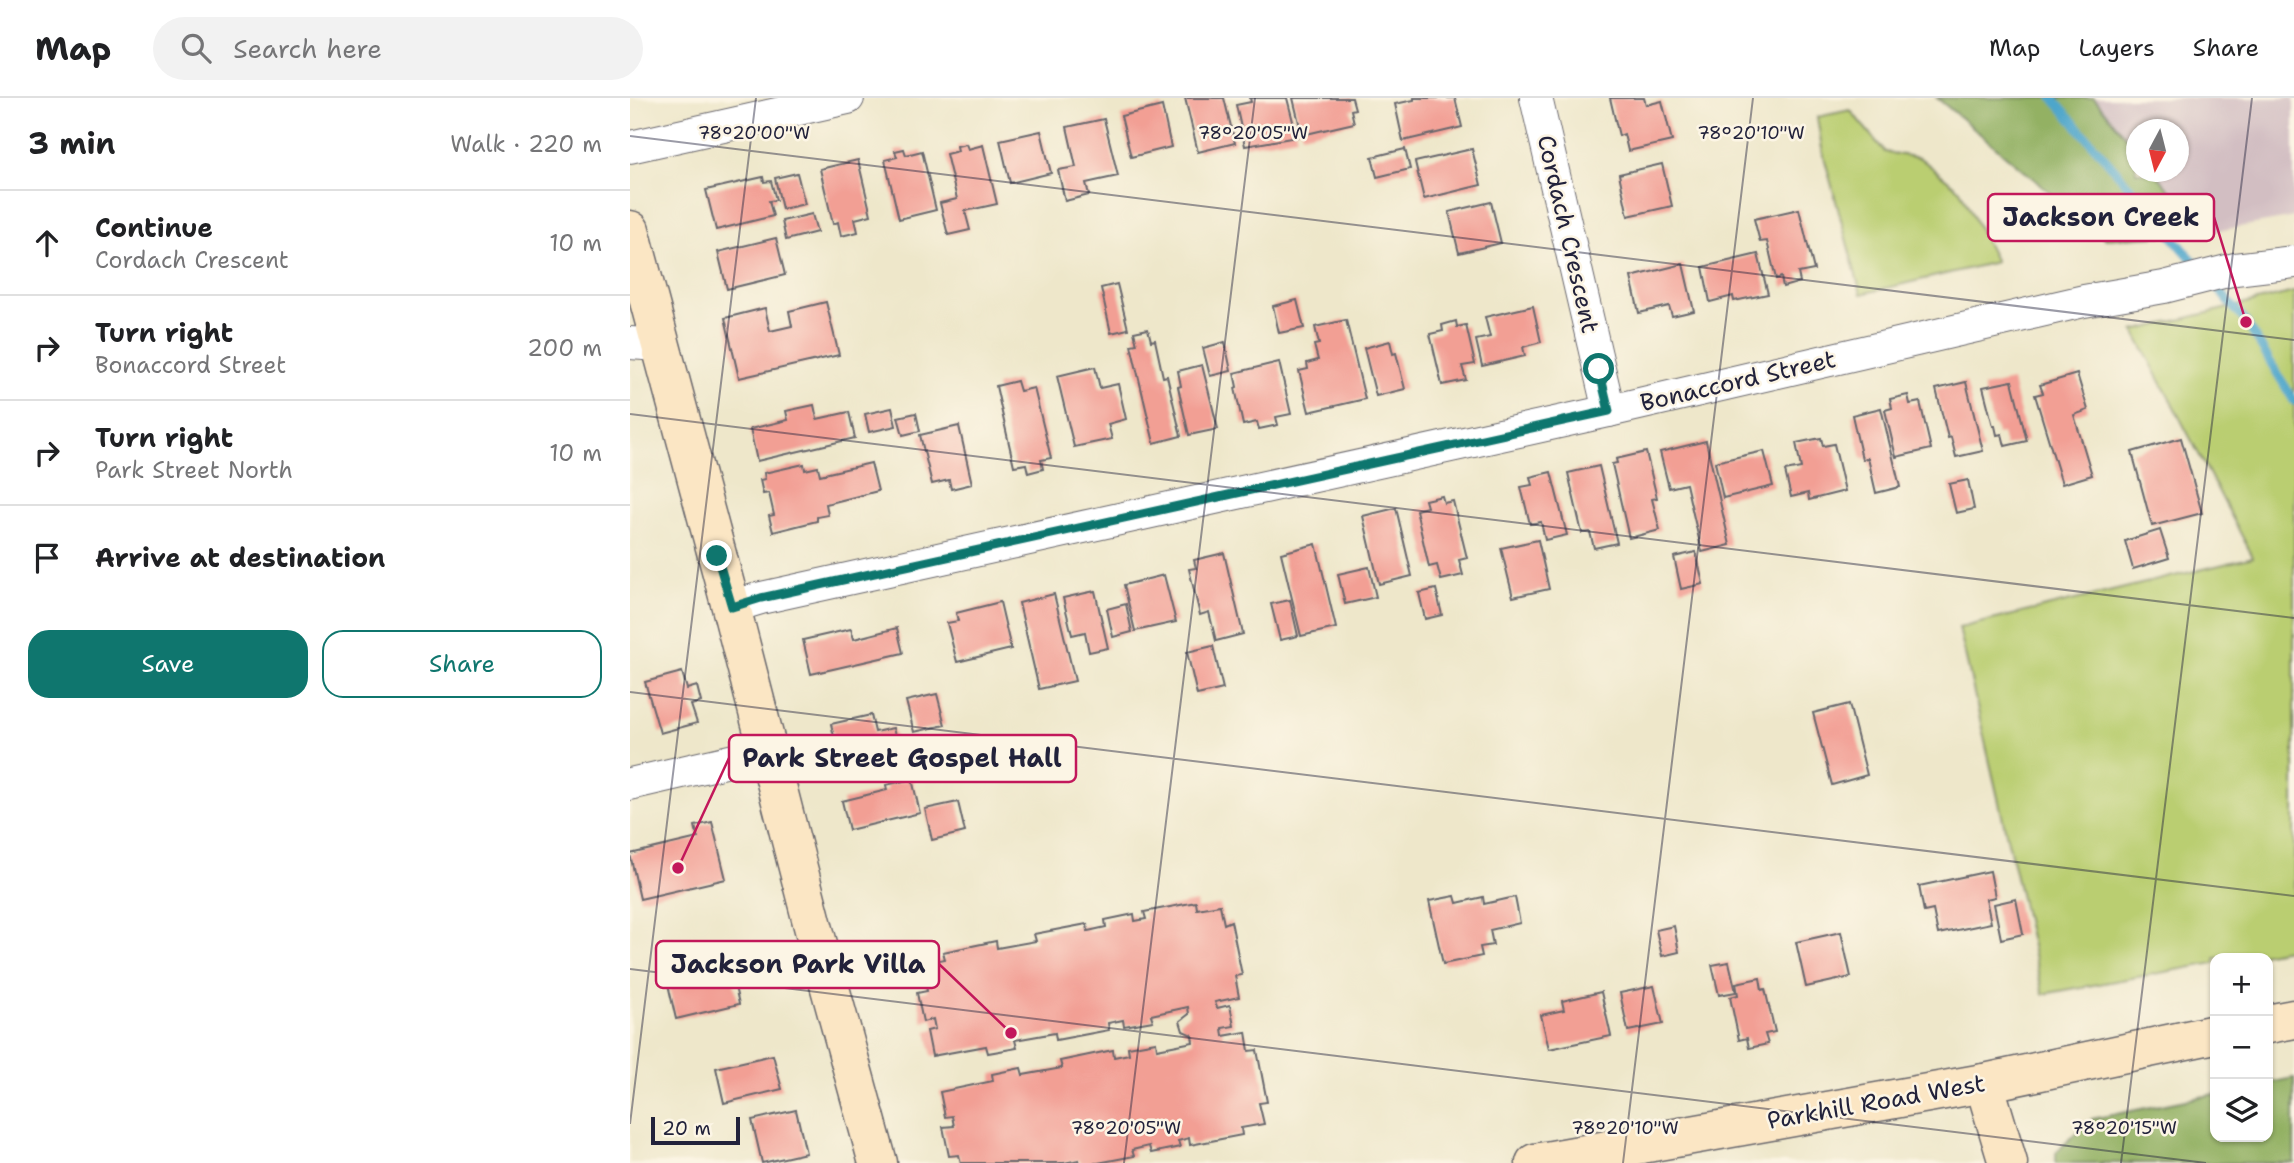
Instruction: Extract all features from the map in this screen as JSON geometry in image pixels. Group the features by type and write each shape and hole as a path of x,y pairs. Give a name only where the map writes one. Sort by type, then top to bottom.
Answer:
{"street":[{"path":"630,147 848,98"},
{"name":"Cordach Crescent","path":"1536,98 1609,411"},
{"path":"630,230 645,344 732,607 813,926 878,1163"},
{"name":"Bonaccord Street","path":"732,607 761,598 1609,411 2084,301 2164,287 2235,269 2294,262"},
{"path":"630,784 734,760 770,755"},
{"path":"2273,1023 2294,1019"},
{"name":"Parkhill Road West","path":"1535,1163 1984,1083 2210,1035"},
{"path":"1984,1083 2008,1163"}],"shaded area":[{"path":"2094,98 2294,98 2294,217 2206,233 2163,182 2189,182 2189,119 2126,119 2126,137"}],"green space":[{"path":"1937,98 2094,98 2126,137 2126,182 2163,182 2206,233 2106,239"},
{"path":"1850,110 1885,152 1920,158 1960,190 1996,262 1861,294 1822,149 1817,117"},
{"path":"2294,292 2294,948 2267,953 2210,953 2210,964 2043,994 1959,628 2253,557 2134,331"},
{"path":"2294,1078 2294,1163 2056,1163 2056,1152 2092,1119 2210,1095 2210,1142 2273,1142 2273,1082"}],"building":[{"path":"1185,98 1224,98 1235,143 1198,152"},
{"path":"1250,98 1287,98 1297,137 1245,146 1236,105 1251,102"},
{"path":"1293,98 1352,98 1355,109 1351,110 1354,123 1302,135"},
{"path":"1414,98 1455,98 1462,127 1403,141 1395,104"},
{"path":"1610,98 1644,98 1646,105 1662,101 1672,141 1628,151 1624,134 1619,136"},
{"path":"1162,106 1171,147 1131,157 1121,116"},
{"path":"1104,119 1118,176 1086,183 1089,195 1065,201 1058,170 1076,167 1067,127"},
{"path":"1041,131 1051,173 1010,183 1000,140"},
{"path":"966,144 968,149 983,145 997,204 965,211 970,230 948,235 940,203 957,199 946,154 958,151 957,146"},
{"path":"904,149 906,155 922,151 936,210 899,219 885,160 897,157 895,151"},
{"path":"1405,149 1410,169 1377,177 1372,157"},
{"path":"1472,149 1481,185 1424,199 1415,162"},
{"path":"858,160 871,215 855,219 858,232 841,236 838,222 833,224 820,169"},
{"path":"1662,164 1672,206 1628,216 1619,174"},
{"path":"797,173 805,204 782,209 775,178"},
{"path":"763,177 764,182 771,181 776,200 769,201 773,216 716,230 706,190"},
{"path":"1491,202 1501,243 1459,253 1449,212"},
{"path":"1799,209 1814,270 1798,273 1800,282 1783,287 1781,277 1776,279 1767,241 1760,242 1754,219"},
{"path":"812,214 817,232 786,240 782,221"},
{"path":"776,238 785,275 727,289 718,252"},
{"path":"1758,254 1768,294 1734,301 1733,296 1710,302 1703,267"},
{"path":"1683,264 1694,311 1672,316 1669,306 1639,313 1631,277"},
{"path":"1117,284 1128,329 1111,333 1101,288"},
{"path":"1297,300 1304,328 1279,333 1273,306"},
{"path":"826,302 839,355 739,378 725,318 765,308 770,331 792,326 789,311"},
{"path":"1533,306 1541,342 1523,347 1525,356 1482,366 1476,340 1490,337 1485,317"},
{"path":"1346,320 1365,399 1309,412 1299,371 1308,369 1307,363 1318,360 1314,345 1319,344 1315,327"},
{"path":"1456,321 1457,327 1466,325 1475,364 1462,366 1466,380 1442,385 1430,334 1443,331 1442,325"},
{"path":"1148,329 1151,341 1155,340 1163,377 1167,376 1181,436 1154,443 1131,345 1137,344 1134,332"},
{"path":"1390,341 1393,354 1396,353 1405,389 1376,396 1364,348"},
{"path":"1225,342 1231,371 1210,376 1203,348"},
{"path":"1279,362 1291,414 1276,417 1278,425 1259,429 1257,422 1243,425 1234,373"},
{"path":"1202,365 1218,429 1189,435 1178,387 1181,386 1178,371"},
{"path":"1095,367 1100,388 1118,384 1126,419 1108,424 1112,439 1074,447 1057,376"},
{"path":"2077,374 2088,410 2074,415 2092,475 2062,484 2035,395 2043,393 2040,385"},
{"path":"1017,381 1020,391 1034,388 1051,458 1041,460 1043,469 1028,473 1026,464 1014,466 996,386"},
{"path":"2012,381 2027,441 2005,446 2002,434 1997,435 1993,426 1983,387"},
{"path":"1966,382 1983,451 1956,457 1951,437 1948,438 1936,389"},
{"path":"1908,395 1910,404 1920,402 1931,449 1896,457 1885,410 1892,408 1890,399"},
{"path":"814,405 817,419 849,412 855,438 757,461 750,429 788,420 786,411"},
{"path":"892,408 896,426 869,432 865,414"},
{"path":"1881,408 1900,487 1876,493 1868,458 1862,459 1852,415"},
{"path":"916,413 920,431 903,435 898,417"},
{"path":"959,426 972,484 951,489 949,480 932,484 920,435"},
{"path":"1821,438 1823,446 1834,444 1845,491 1809,500 1808,493 1791,497 1785,471 1801,468 1796,443"},
{"path":"2181,438 2202,513 2152,526 2132,452"},
{"path":"1706,441 1730,545 1702,552 1686,484 1669,488 1660,452"},
{"path":"1764,451 1773,486 1723,498 1715,462"},
{"path":"1646,452 1657,498 1652,499 1660,530 1629,538 1612,464 1617,463 1616,459"},
{"path":"871,463 878,491 826,504 828,515 817,517 817,521 773,532 769,516 774,515 769,493 763,494 760,480 765,479 764,473 804,464 805,470 818,467 820,475"},
{"path":"1599,466 1617,543 1594,548 1590,532 1582,533 1568,473"},
{"path":"1551,472 1567,535 1545,540 1541,522 1530,524 1521,487 1532,485 1530,477"},
{"path":"1968,480 1974,509 1956,513 1949,484"},
{"path":"1442,496 1444,503 1453,501 1467,558 1459,560 1463,575 1441,580 1437,565 1429,567 1416,510 1427,507 1425,500"},
{"path":"1396,508 1412,576 1379,584 1363,516"},
{"path":"2160,530 2169,558 2133,569 2125,541"},
{"path":"1538,540 1549,589 1513,597 1501,548"},
{"path":"1316,544 1336,628 1301,636 1281,553"},
{"path":"1696,552 1703,584 1681,589 1674,557"},
{"path":"1224,553 1243,634 1216,641 1209,612 1200,615 1189,569 1196,568 1194,560"},
{"path":"1369,567 1376,597 1345,604 1338,574"},
{"path":"1164,575 1176,622 1135,631 1124,585"},
{"path":"1436,589 1442,615 1425,619 1419,593"},
{"path":"1095,591 1108,648 1089,652 1085,632 1072,635 1063,598"},
{"path":"1054,594 1075,681 1039,689 1019,603"},
{"path":"1290,600 1298,636 1280,640 1271,604"},
{"path":"1000,602 1011,649 957,662 947,623 958,621 956,613"},
{"path":"1126,604 1132,632 1113,637 1107,609"},
{"path":"897,628 903,653 811,674 803,640 851,629 854,639"},
{"path":"1213,646 1223,689 1197,695 1187,652"},
{"path":"682,672 687,689 697,686 701,702 691,705 697,723 660,733 645,682"},
{"path":"937,694 945,725 914,732 906,701"},
{"path":"1849,704 1867,775 1832,785 1813,713"},
{"path":"871,715 875,732 893,728 901,759 843,773 831,724"},
{"path":"912,779 920,813 849,830 842,801 887,790 886,785"},
{"path":"958,802 965,832 932,840 925,809"},
{"path":"712,822 726,879 640,899 630,854 698,838 695,826"},
{"path":"1990,871 1995,897 1986,899 1991,923 1938,934 1933,910 1924,912 1919,886"},
{"path":"1455,896 1457,903 1483,897 1484,904 1515,897 1520,923 1490,930 1493,945 1480,947 1482,956 1443,964 1429,901"},
{"path":"2016,899 2023,934 2001,939 1994,904"},
{"path":"1196,902 1197,909 1220,905 1224,924 1231,921 1242,975 1235,976 1239,997 1215,1002 1217,1008 1230,1005 1234,1026 1222,1028 1223,1036 1246,1032 1249,1051 1257,1050 1267,1102 1259,1103 1264,1124 1241,1128 1242,1135 1190,1145 1189,1138 1178,1141 1180,1147 1151,1153 1149,1146 1132,1150 1134,1156 1098,1163 1080,1163 1079,1160 1064,1163 961,1163 959,1155 949,1156 943,1127 954,1126 952,1116 945,1117 940,1092 993,1081 992,1074 1021,1068 1023,1075 1062,1068 1060,1061 1113,1050 1114,1057 1129,1054 1128,1047 1156,1042 1157,1049 1193,1042 1192,1035 1183,1031 1180,1021 1189,1014 1188,1007 1151,1015 1153,1021 1124,1026 1123,1020 1108,1023 1109,1030 1056,1040 1055,1033 1015,1040 1017,1048 988,1053 986,1046 932,1056 927,1031 935,1029 933,1019 923,1022 917,993 927,991 922,963 945,959 943,952 996,941 997,948 1036,941 1034,934 1087,924 1088,931 1106,927 1105,920 1134,914 1135,921 1146,919 1144,912"},
{"path":"1674,926 1679,952 1662,956 1656,930"},
{"path":"1841,932 1851,977 1806,987 1796,942"},
{"path":"1729,962 1736,992 1719,995 1712,965"},
{"path":"730,965 739,1004 676,1019 667,980"},
{"path":"1760,978 1775,1032 1765,1034 1768,1044 1749,1048 1747,1038 1739,1040 1730,997 1738,995 1736,983"},
{"path":"1654,986 1663,1024 1628,1031 1620,993"},
{"path":"1601,992 1611,1036 1549,1049 1541,1015 1564,1010 1562,1001"},
{"path":"773,1055 782,1089 724,1103 716,1068"},
{"path":"796,1110 806,1153 762,1163 752,1120"}],"waterway":[{"path":"2053,98 2203,272"},
{"path":"2212,282 2246,322 2294,401"}],"place":[{"name":"Jackson Creek","path":"2246,322"},
{"name":"Park Street Gospel Hall","path":"678,868"},
{"name":"Jackson Park Villa","path":"1011,1033"}],"route":[{"path":"717,556 732,607 761,598 1609,411 1599,369"}]}
